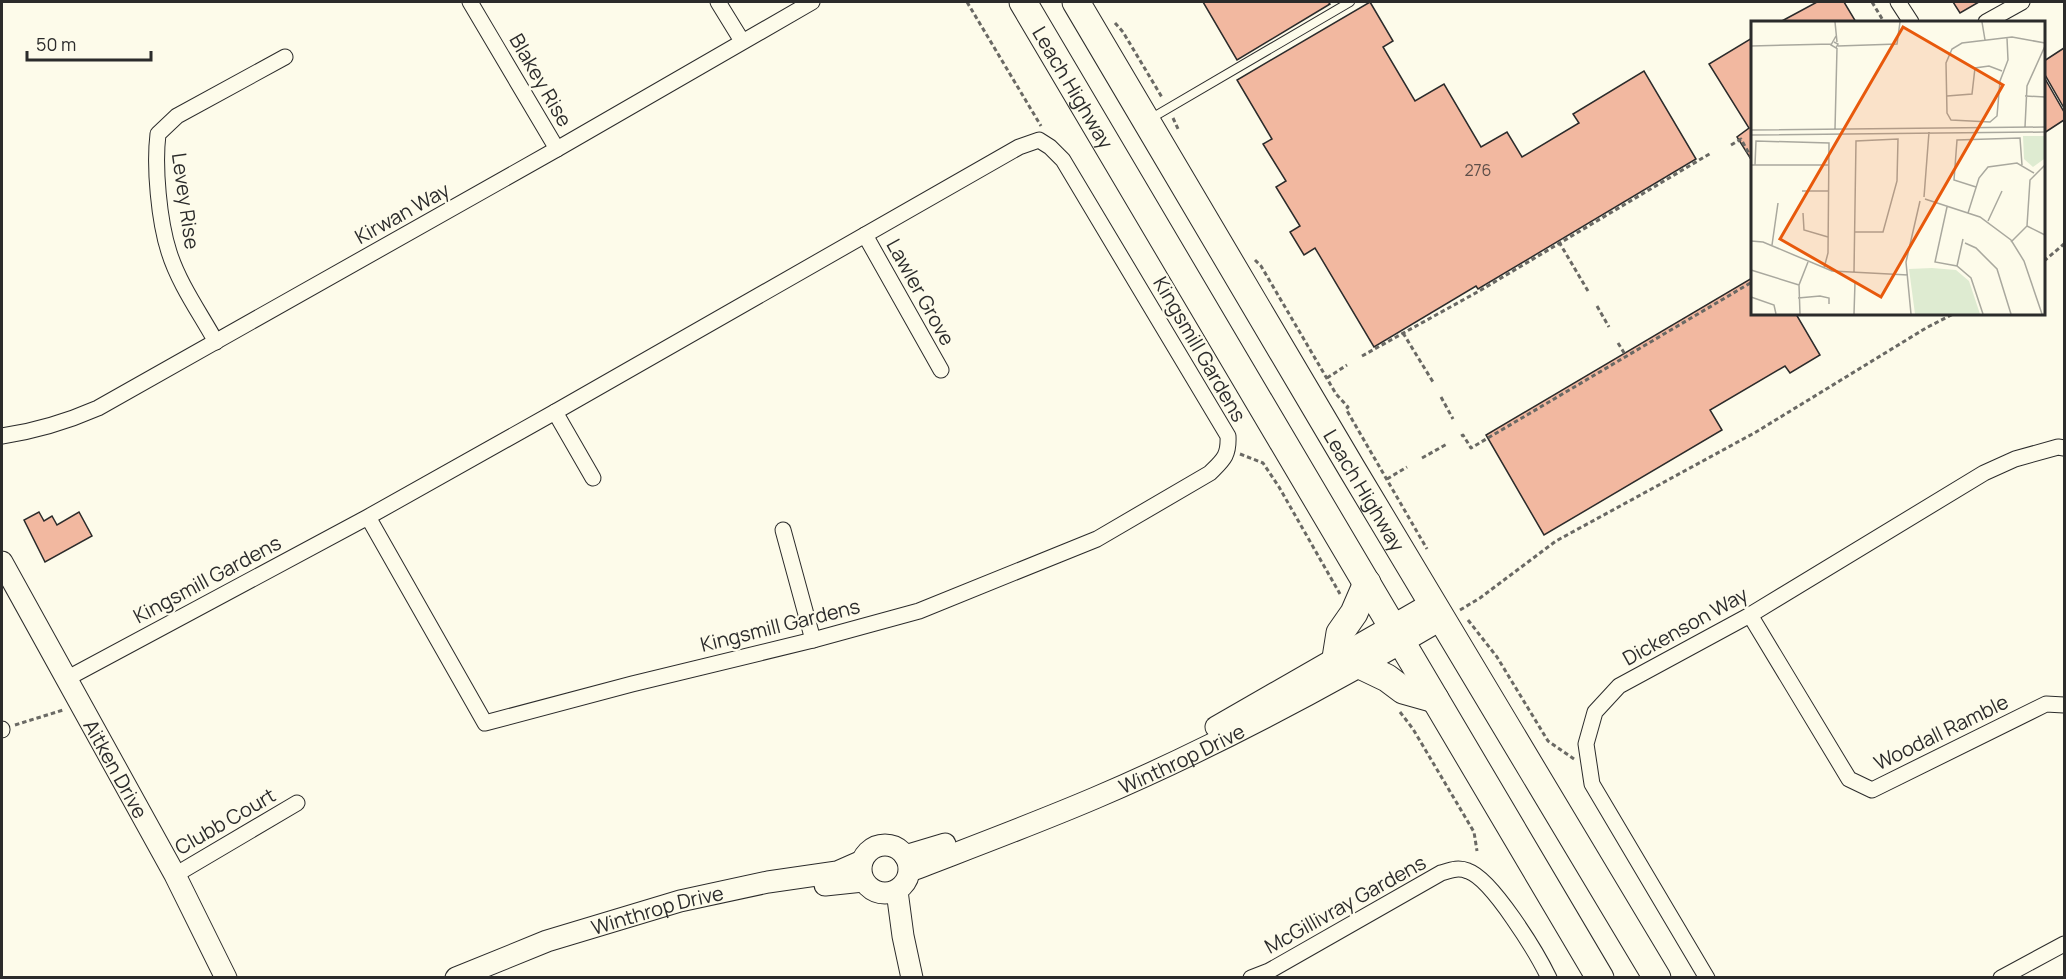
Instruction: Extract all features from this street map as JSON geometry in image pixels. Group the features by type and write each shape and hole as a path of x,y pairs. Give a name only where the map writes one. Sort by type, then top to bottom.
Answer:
{"highway":[{"name":"Leach Highway","path":"1023,2 1038,14 1367,583 1600,978"},
{"name":"Leach Highway","path":"1076,2 1657,978"},
{"path":"1336,658 1340,633 1354,613 1367,583"},
{"path":"1362,666 1387,678 1404,690 1436,699"}],"street":[{"name":"Blakey Rise","path":"470,2 557,149"},
{"path":"718,2 742,41"},
{"name":"Kirwan Way","path":"2,436 69,421 98,408 812,2"},
{"path":"1898,2 1910,21"},
{"path":"1988,21 2022,2"},
{"name":"Levey Rise","path":"216,342 169,253 155,159 158,134 177,116 285,57"},
{"name":"Kingsmill Gardens","path":"66,679 368,517 1018,147 1039,140 1063,160 1228,436 1229,449 1224,459 1210,473 1097,538 919,611 485,723 368,517"},
{"name":"Lawler Grove","path":"865,235 941,370"},
{"path":"555,412 594,478"},
{"name":"Dickenson Way","path":"1707,978 1592,784 1586,744 1595,712 1619,686 1750,615 1984,473 2015,459 2058,447 2064,448"},
{"path":"783,530 813,640"},
{"name":"Aitken Drive","path":"2,562 175,875 226,978"},
{"name":"Winthrop Drive","path":"908,863 935,848 1084,789 1146,761 1198,736 1336,658 1397,634 1437,611"},
{"name":"Woodall Ramble","path":"1750,615 1849,779 1872,790 2046,704 2064,705"},
{"name":"Winthrop Drive","path":"908,863 1094,799 1156,771 1362,666 1397,634"},
{"name":"Clubb Court","path":"175,875 297,803"},
{"path":"878,846 893,846 908,863 908,879 890,892 874,892 863,871 866,854 878,846"},
{"name":"McGillivray Gardens","path":"1251,978 1269,971 1441,873 1459,868 1471,871 1487,885 1540,960 1549,978"},
{"name":"Winthrop Drive","path":"456,978 547,941 680,901 768,882 837,872 863,871"},
{"name":"Winthrop Drive","path":"491,978 544,956 685,914 825,885 863,871"},
{"path":"890,892 912,978"},
{"path":"2001,978 2064,944"}],"lane":[{"path":"1147,121 1341,4 1350,2"}],"path":[{"path":"967,2 1044,132 1039,140"},
{"path":"1872,2 1883,21"},
{"path":"1731,146 1741,139 1751,157"},
{"path":"1362,356 1481,290 1710,153"},
{"path":"1559,242 1588,291"},
{"path":"2045,259 2064,243"},
{"path":"1462,435 1471,448 1751,283"},
{"path":"1273,286 1326,378 1348,407 1346,409 1428,551"},
{"path":"1597,306 1609,327"},
{"path":"1589,765 1577,761 1548,741 1497,657 1474,625 1459,611 1556,541 1756,432 1951,315"},
{"path":"1403,333 1432,382"},
{"path":"1618,343 1626,356"},
{"path":"1326,378 1347,365"},
{"path":"1442,397 1454,419"},
{"path":"1422,458 1447,444"},
{"path":"1229,449 1263,463 1344,600"},
{"path":"1387,479 1407,467"},
{"path":"2,730 80,704"},
{"path":"1398,709 1413,729 1474,832 1477,851"}],"building":[{"path":"1203,2 1328,2 1330,4 1237,60"},
{"path":"1370,2 1393,41 1383,47 1415,101 1444,84 1481,147 1507,132 1522,157 1579,123 1573,114 1644,71 1696,159 1478,289 1476,286 1374,347 1315,248 1304,255 1290,232 1300,226 1276,187 1286,181 1263,144 1272,139 1237,80"},
{"path":"1817,2 1844,2 1855,21 1782,21"},
{"path":"1953,2 1979,2 1960,13"},
{"path":"1751,39 1751,159 1737,137 1749,128 1709,64"},
{"path":"2064,48 2064,108 2045,75 2045,60"},
{"path":"2045,79 2064,112 2064,120 2045,132"},
{"path":"1751,279 1751,315 1797,315 1820,355 1790,373 1785,366 1710,410 1722,430 1544,535 1486,435"},
{"path":"39,512 44,521 52,516 57,525 79,512 92,536 45,562 24,520"}]}
